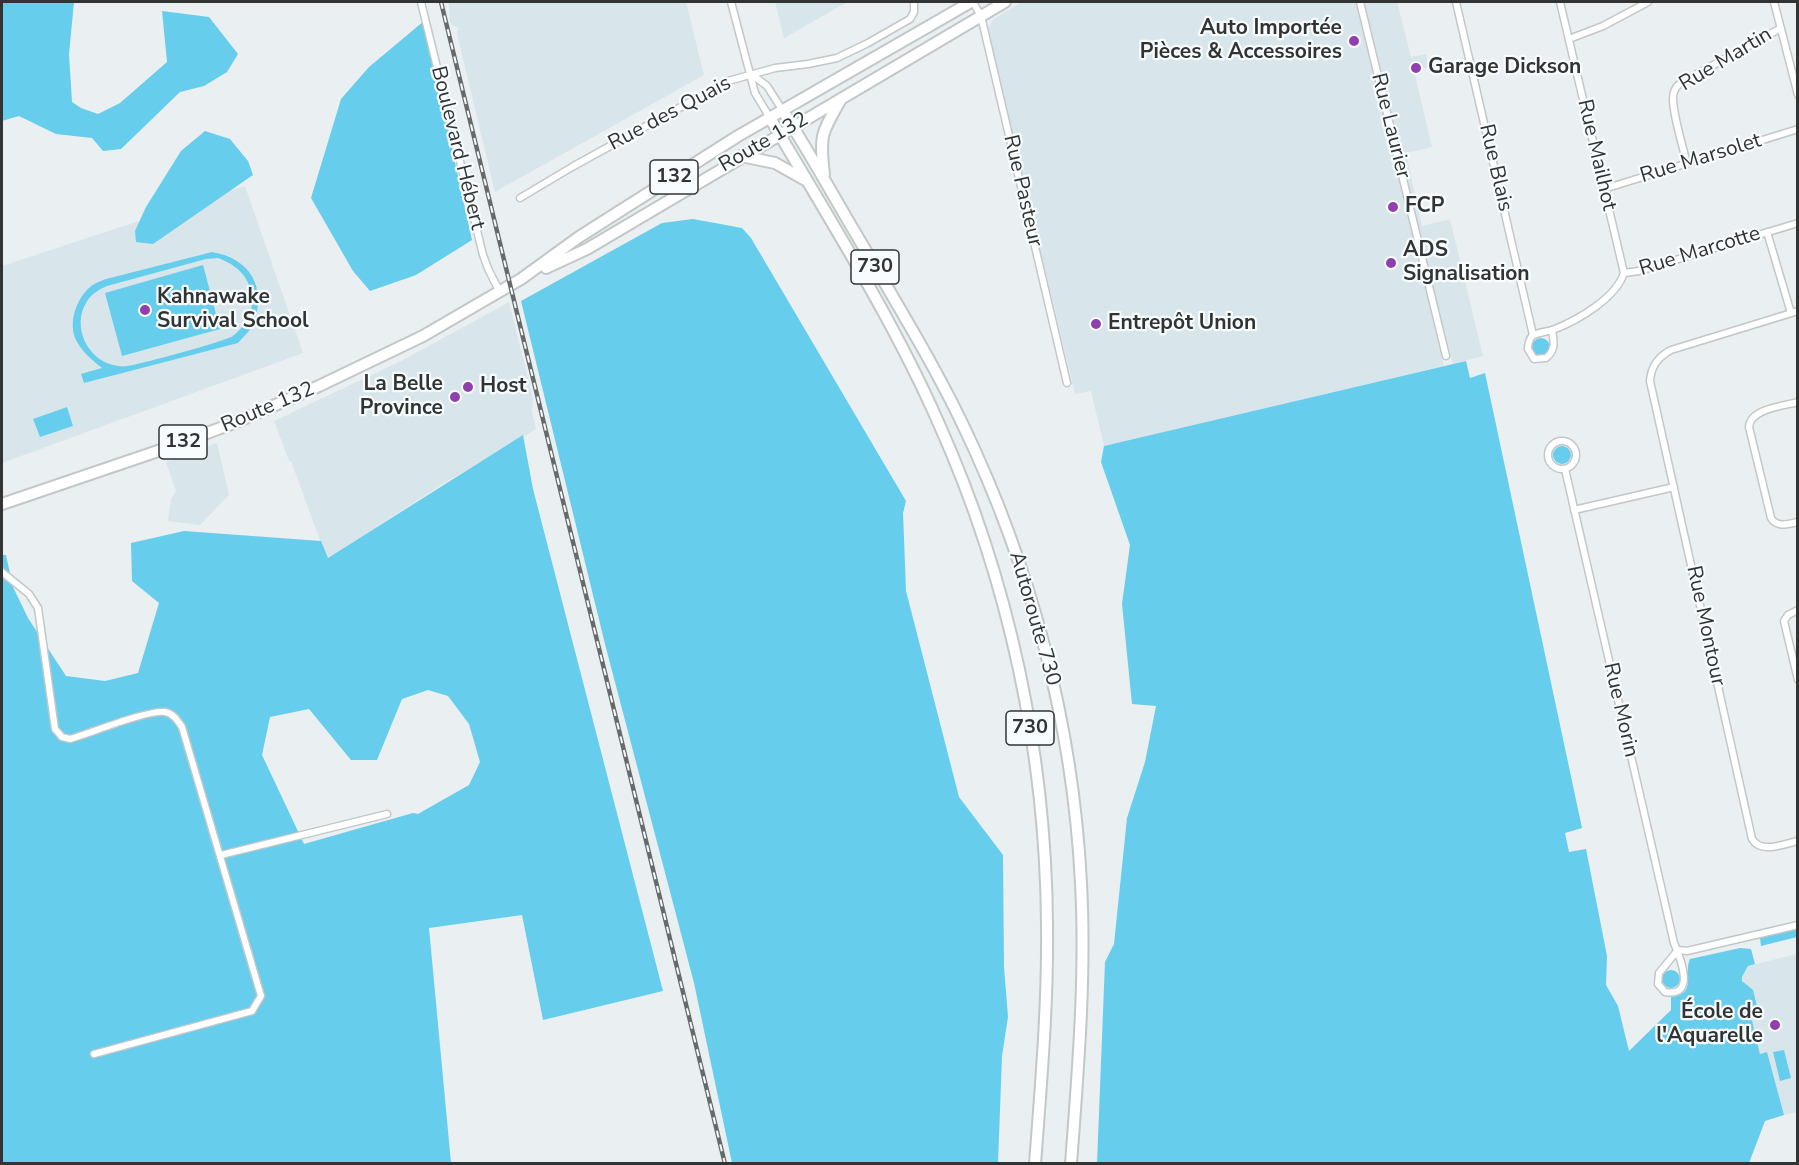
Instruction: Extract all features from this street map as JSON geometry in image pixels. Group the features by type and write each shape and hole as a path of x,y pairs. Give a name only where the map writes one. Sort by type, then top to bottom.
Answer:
{"highway":[{"name":"Route 132","path":"2,504 179,444 289,400 412,341 521,279 579,237 709,154 972,2"},
{"name":"Route 132","path":"521,279 587,249 1005,2"},
{"path":"825,181 822,136 841,98"},
{"name":"Autoroute 730","path":"783,111 926,355 961,421 1008,530 1046,653 1070,769 1082,883 1083,992 1071,1164"},
{"name":"Autoroute 730","path":"770,118 887,318 946,438 983,539 1015,653 1036,772 1046,882 1046,1001 1035,1164"},
{"path":"741,156 775,163 808,182"}],"street":[{"name":"Boulevard Hébert","path":"421,2 483,255 500,292"},
{"path":"731,2 755,93 770,118"},
{"name":"Rue des Quais","path":"520,198 711,89 751,74 775,68 822,62 851,52 910,19 914,12 914,2"},
{"name":"Rue Pasteur","path":"972,2 981,16 1067,382"},
{"name":"Rue Laurier","path":"1360,2 1446,356"},
{"name":"Rue Blais","path":"1456,2 1533,335"},
{"name":"Rue Mailhot","path":"1560,2 1624,273"},
{"path":"1569,39 1603,26 1648,2"},
{"path":"1774,2 1797,95"},
{"name":"Rue Martin","path":"1688,164 1673,104 1673,93 1676,87 1688,78 1781,28"},
{"path":"751,74 767,86 783,111"},
{"name":"Rue Marsolet","path":"1604,189 1797,129"},
{"name":"Rue Marcotte","path":"1533,335 1552,330 1597,306 1624,273 1639,271 1797,223"},
{"path":"1767,232 1794,312"},
{"name":"Rue Montour","path":"1794,312 1671,350 1654,365 1650,375 1650,386 1752,838 1759,846 1765,848 1797,841"},
{"path":"1533,335 1528,349 1534,359 1542,360 1549,356 1554,347 1552,330"},
{"path":"1797,402 1755,415 1749,422 1771,519 1779,525 1797,522"},
{"name":"Rue Morin","path":"1559,441 1568,442 1575,449 1573,464 1565,469 1552,466 1548,458 1551,445 1559,441"},
{"name":"Rue Morin","path":"1565,469 1674,943 1678,950 1683,972 1683,984 1676,992 1665,992 1658,984 1658,975 1678,950"},
{"path":"1574,510 1674,487"},
{"path":"2,572 29,594 38,608 55,729 62,737 70,739 149,714 167,712 177,719 182,727 261,996 252,1011 94,1054"},
{"path":"1797,610 1788,615 1784,621 1797,680"},
{"path":"220,855 387,814"},
{"path":"1678,950 1687,951 1797,925"}],"shaded area":[{"path":"2,2 74,2 69,54 72,102 98,114 120,103 167,62 162,11 209,17 238,54 227,72 204,86 180,92 121,149 103,151 92,138 56,134 19,116 2,121"},
{"path":"449,2 686,2 704,75 495,192 457,34 458,28 450,24"},
{"path":"775,2 846,2 846,3 784,38"},
{"path":"1022,2 1356,2 1413,221 1410,224 1444,366 1104,446 1091,391 1075,394 988,30 992,20"},
{"path":"1364,2 1397,2 1411,57 1426,54 1429,67 1414,71 1432,147 1406,153 1422,226 1450,219 1483,356 1453,364 1428,268 1425,269 1416,234 1418,227"},
{"path":"424,21 472,240 416,275 370,291 353,271 311,198 341,99 369,67"},
{"path":"205,131 230,139 248,161 253,175 153,244 136,242 135,231 146,207 181,151"},
{"name":"Kahnawake Survival School","path":"245,186 303,353 2,463 2,266"},
{"path":"693,219 742,228 751,238 906,501 903,513 906,591 959,797 1003,855 1004,967 1008,1017 1002,1056 998,1163 732,1163 694,983 606,648 521,301 662,223"},
{"path":"212,252 225,255 246,268 257,287 257,311 252,327 238,343 84,383 81,374 102,368 84,352 76,340 73,319 84,293 106,279","holes":["218,258 243,274 251,293 251,312 247,321 233,336 147,362 125,366 104,362 89,349 82,331 82,312 90,297 98,291 107,286 206,259"]},
{"path":"203,265 220,329 122,356 105,293"},
{"path":"509,302 533,399 532,411 536,429 441,485 327,559 274,421 403,360"},
{"path":"1541,338 1547,341 1550,347 1547,353 1541,356 1535,353 1532,347 1535,341"},
{"path":"1466,361 1470,378 1485,373 1582,828 1565,833 1569,852 1586,849 1607,956 1606,985 1618,1006 1629,1051 1671,1010 1671,997 1684,992 1688,982 1690,959 1740,948 1751,949 1755,964 1748,966 1742,981 1753,990 1758,1010 1750,1012 1760,1054 1767,1052 1784,1115 1765,1121 1749,1163 1097,1163 1105,962 1114,944 1127,818 1145,762 1156,706 1132,704 1122,604 1130,545 1101,462 1104,446"},
{"path":"67,407 73,426 40,437 33,419"},
{"path":"523,435 533,489 663,991 543,1020 522,915 429,928 451,1163 2,1164 2,555 6,555 13,587 28,618 66,676 105,681 138,673 159,603 132,581 131,543 184,531 321,541 328,558","holes":["428,690 448,696 469,724 480,762 469,785 418,814 413,813 304,844 262,755 270,717 309,709 351,760 377,760 402,699"]},
{"path":"217,443 229,495 200,525 168,521 171,499 176,491 166,462"},
{"path":"1562,446 1568,449 1571,455 1568,461 1562,464 1556,461 1553,455 1556,449"},
{"path":"1797,929 1797,937 1761,946 1760,938"},
{"name":"École de l'Aquarelle","path":"1797,954 1797,1112 1784,1115 1767,1053 1760,1054 1742,977 1748,966"},
{"path":"1671,970 1677,973 1680,979 1677,985 1671,988 1665,985 1662,979 1665,973"},
{"path":"1784,1050 1791,1078 1780,1081 1773,1052"}],"railway":[{"path":"441,2 725,1164"}],"place":[{"name":"Auto Importée Pièces & Accessoires","path":"1354,41"},
{"name":"Garage Dickson","path":"1416,68"},
{"name":"FCP","path":"1393,207"},
{"name":"ADS Signalisation","path":"1391,263"},
{"name":"Kahnawake Survival School","path":"145,310"},
{"name":"Entrepôt Union","path":"1096,324"},
{"name":"Host","path":"468,387"},
{"name":"La Belle Province","path":"455,397"},
{"name":"École de l'Aquarelle","path":"1775,1025"}]}
